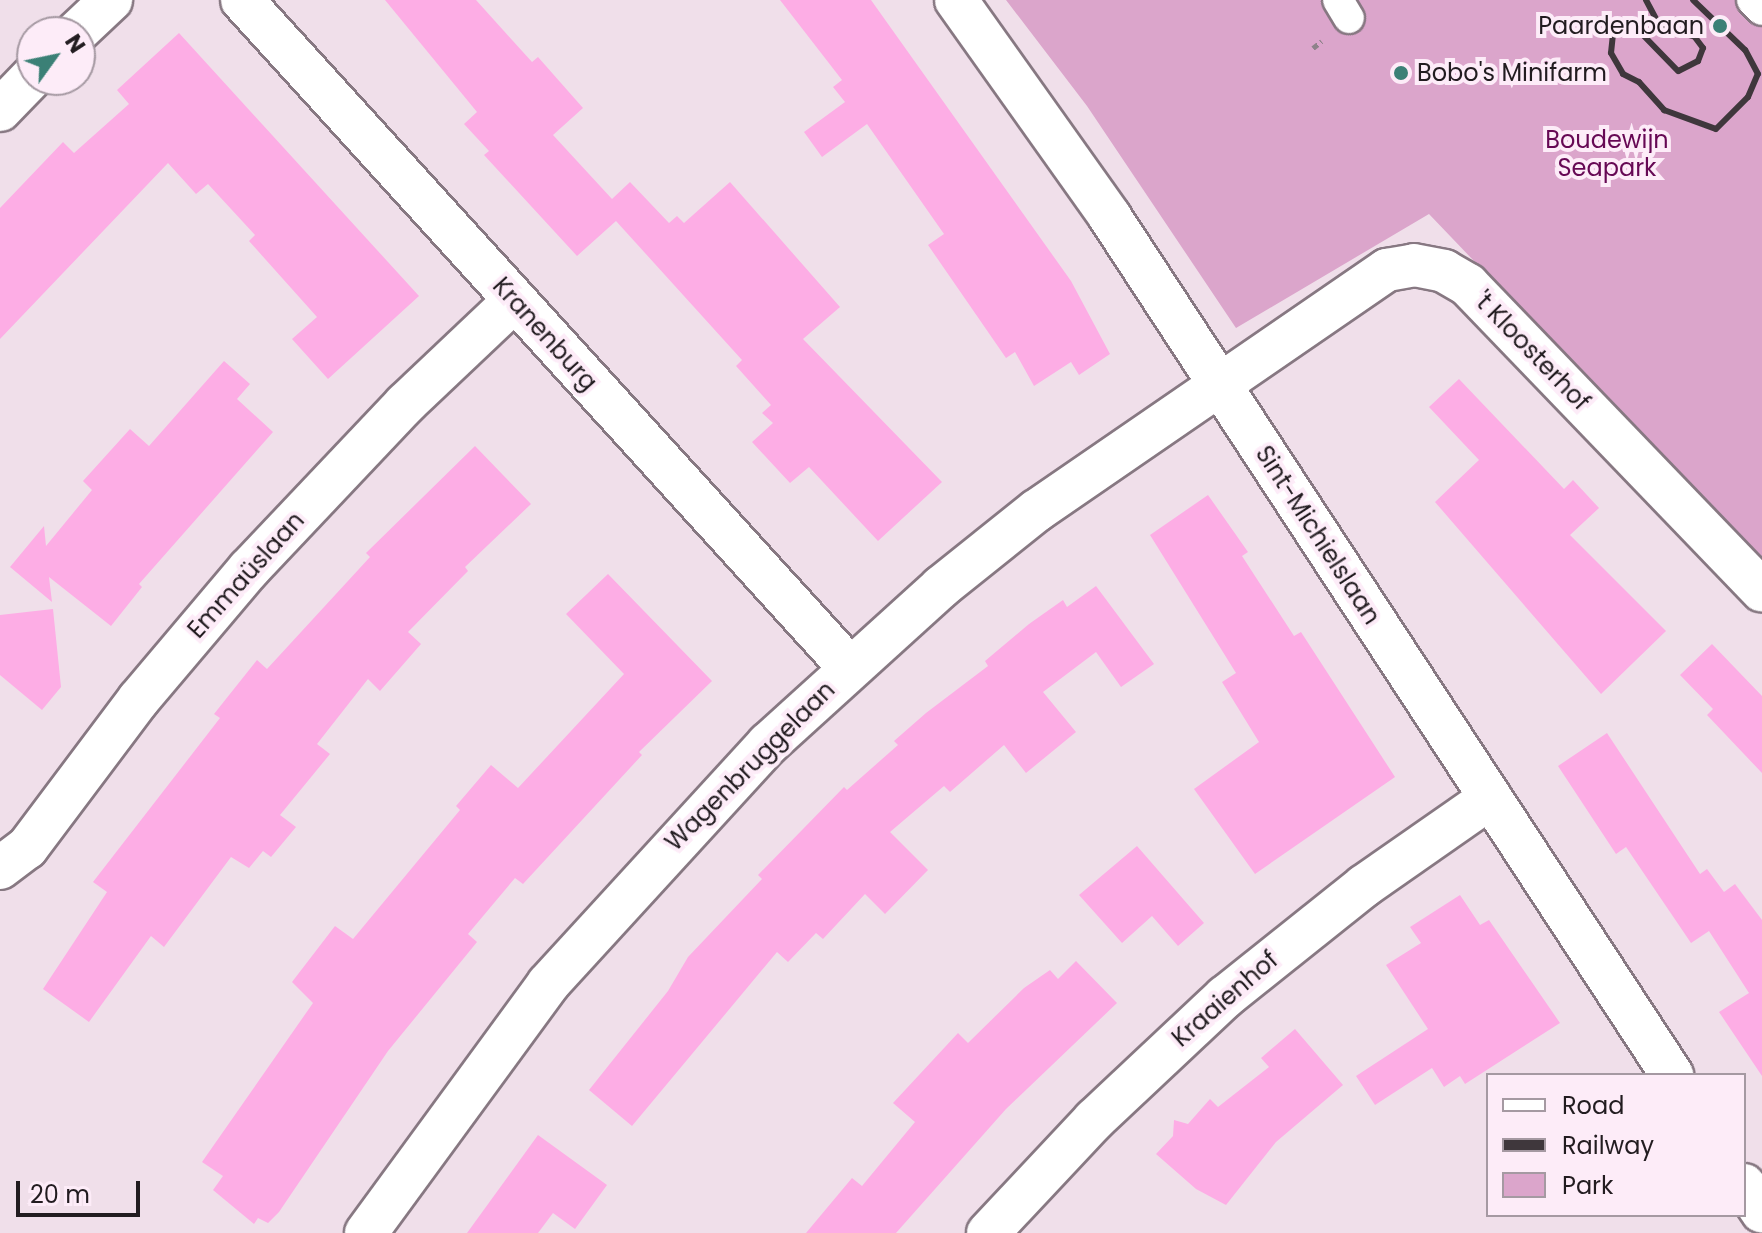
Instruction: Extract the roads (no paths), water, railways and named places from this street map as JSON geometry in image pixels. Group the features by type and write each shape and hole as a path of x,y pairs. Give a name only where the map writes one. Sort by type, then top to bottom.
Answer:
{"street":[{"path":"94,16 111,0"},
{"name":"Kranenburg","path":"242,0 849,667"},
{"name":"Sint-Michielslaan","path":"956,0 1040,114 1671,1073"},
{"path":"1752,0 1762,10"},
{"path":"0,110 16,94"},
{"name":"'t Kloosterhof","path":"1218,382 1387,270 1414,265 1444,271 1468,285 1762,591"},
{"name":"Emmaüslaan","path":"0,868 27,848 139,699 249,569 405,404 515,300"},
{"name":"Wagenbruggelaan","path":"366,1233 503,1042 603,920 708,804 849,667 1036,511 1218,382"},
{"name":"Kraaienhof","path":"988,1233 1094,1120 1225,997 1341,903 1490,798"},
{"path":"1746,1188 1762,1212"}],"railway":[{"path":"1646,0 1661,28 1694,36 1703,48 1698,61 1678,71 1642,34 1625,26 1613,34 1611,53 1623,74 1639,82 1664,110 1716,129 1748,97 1758,74 1745,50 1693,0"}],"place":[{"name":"Paardenbaan","path":"1720,26"},
{"name":"Bobo's Minifarm","path":"1401,73"}],"park label":[{"name":"Boudewijn Seapark","path":"1607,154"}]}
